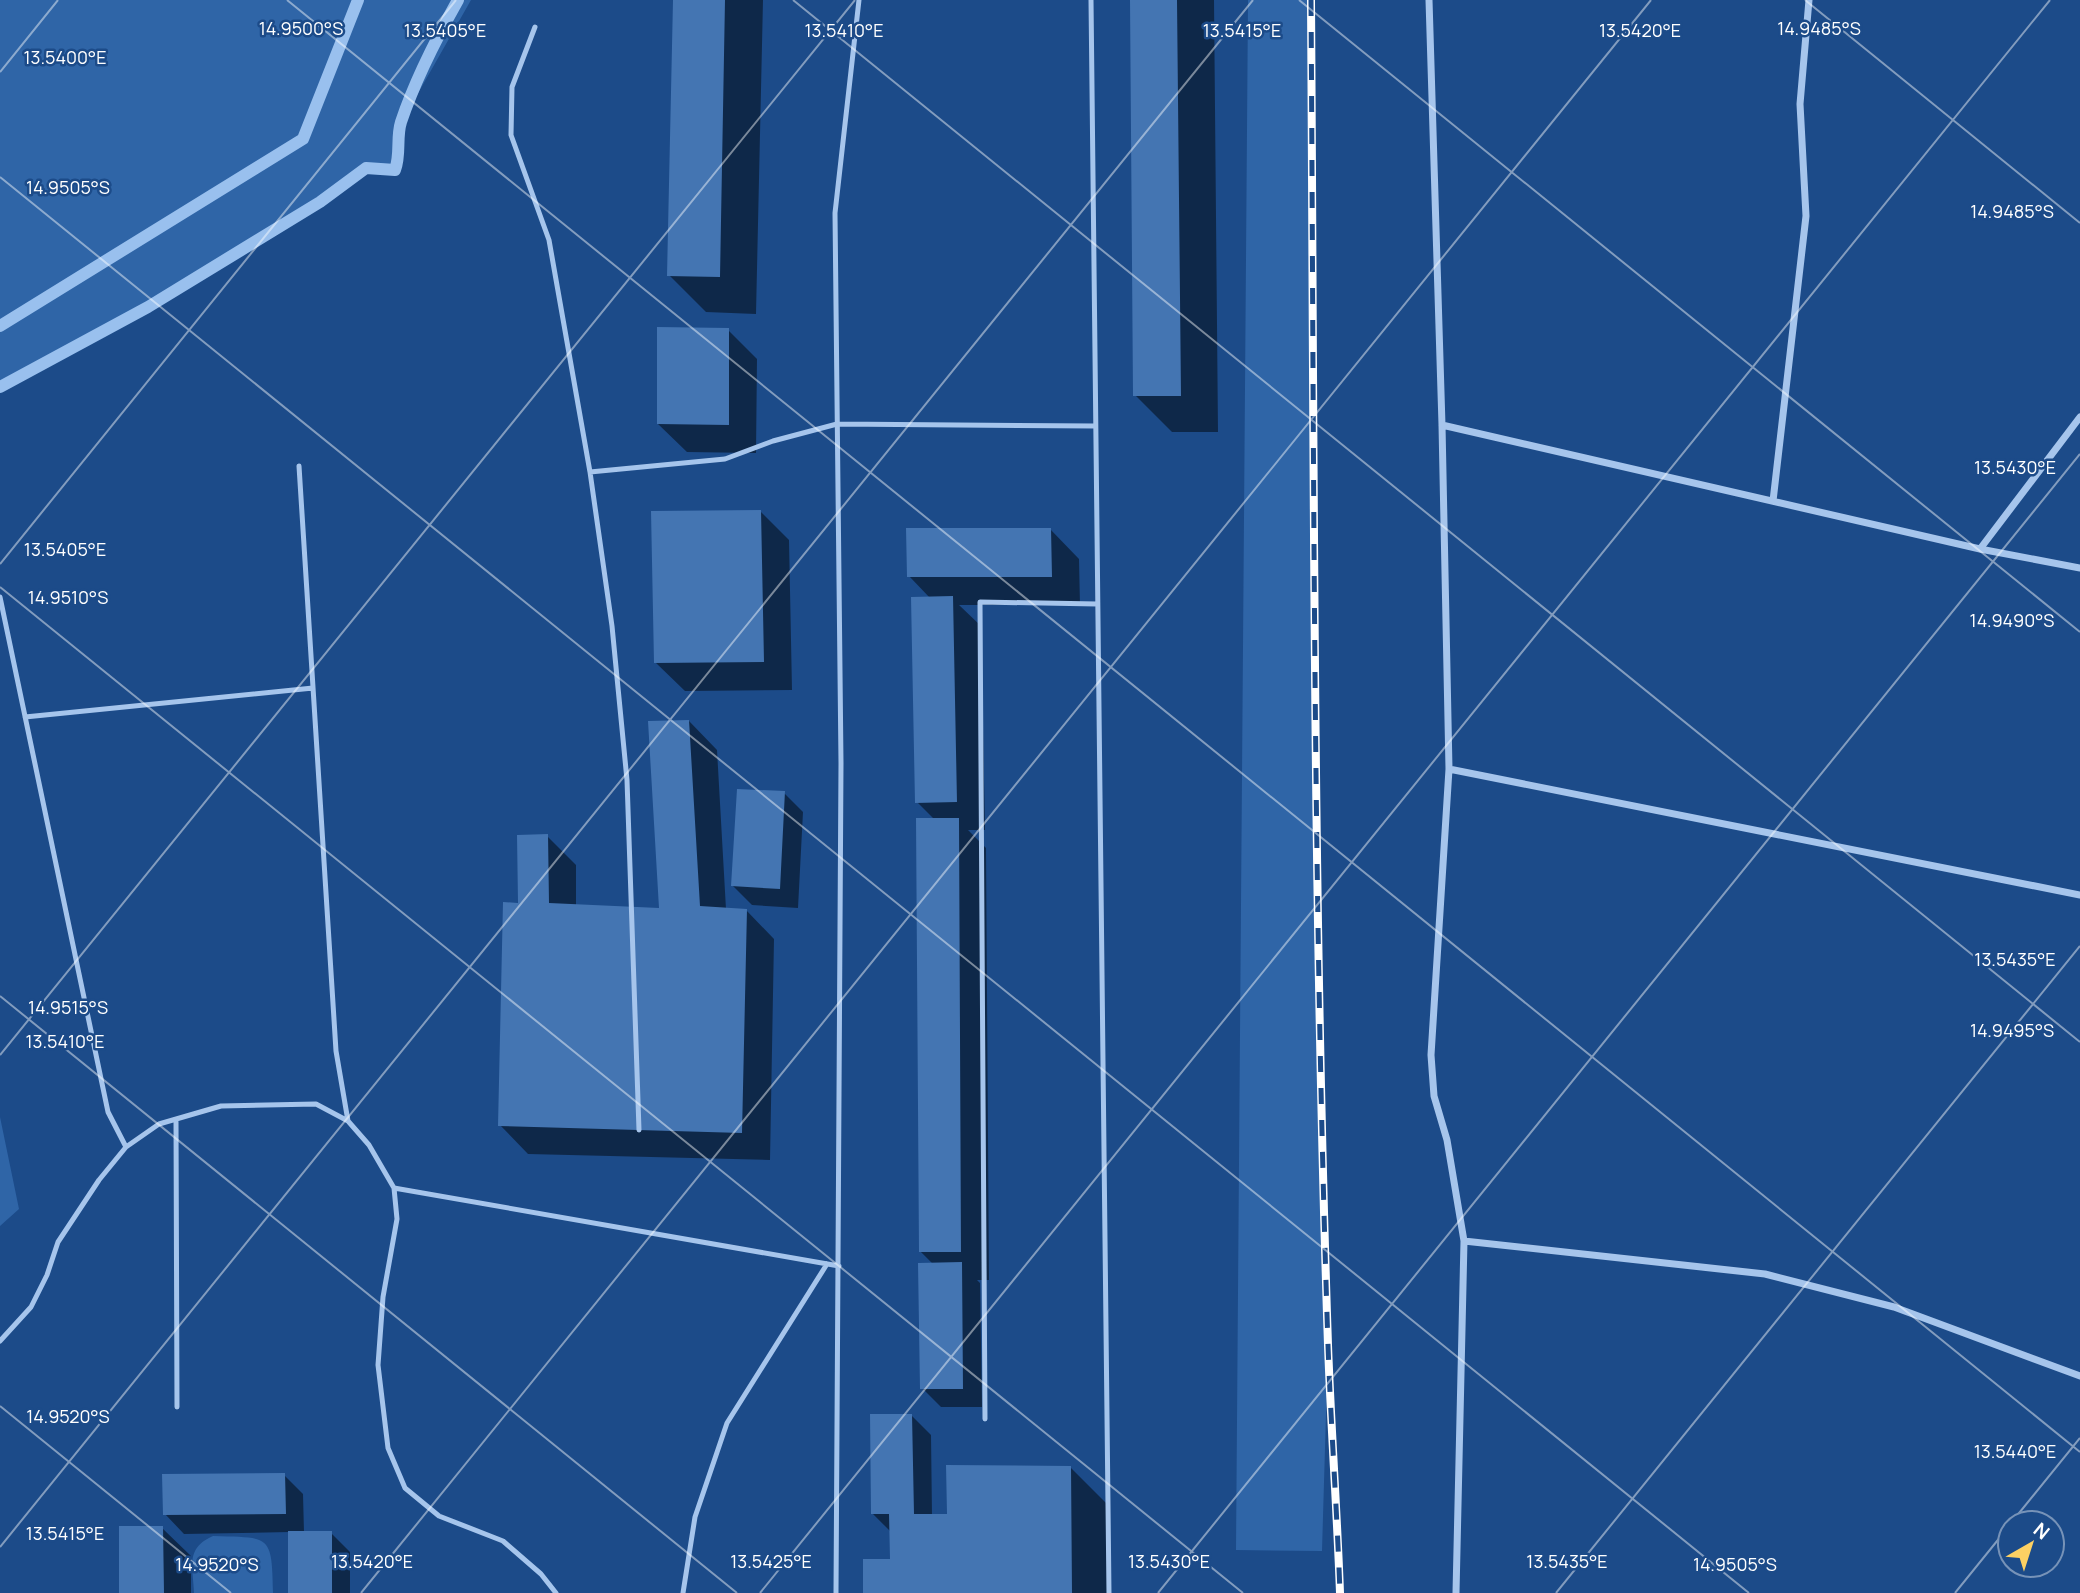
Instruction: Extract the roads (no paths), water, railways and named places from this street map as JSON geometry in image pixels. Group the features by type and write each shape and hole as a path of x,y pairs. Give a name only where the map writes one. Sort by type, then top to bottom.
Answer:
{"street":[{"path":"1429,0 1449,769 1431,1055 1434,1096 1447,1140 1464,1241 1456,1593"},
{"path":"1773,501 1806,216 1800,104 1809,0"},
{"path":"1980,549 2080,417"},
{"path":"1442,425 1980,549 2080,568"},
{"path":"1449,769 2080,895"},
{"path":"1464,1241 1765,1274 1894,1307 2080,1376"}],"lane":[{"path":"836,1593 841,763 835,213 859,0"},
{"path":"1091,0 1109,1593"},
{"path":"535,27 512,87 510,135 550,240 590,472 612,626 627,780 639,1130"},
{"path":"590,472 725,459 773,441 837,424 1096,426"},
{"path":"299,466 336,1051 348,1121"},
{"path":"0,597 108,1112 126,1147"},
{"path":"985,1419 980,602 1097,604"},
{"path":"25,717 313,688"},
{"path":"0,1341 31,1307 47,1275 58,1242 99,1180 126,1147 159,1125 221,1106 317,1104 348,1121 369,1144 394,1188 397,1219 383,1297 378,1365 388,1448 405,1488 439,1516 503,1541 541,1574 556,1593"},
{"path":"176,1119 177,1407"},
{"path":"394,1188 839,1266"},
{"path":"683,1593 695,1517 727,1423 827,1264"}],"waterway":[{"path":"0,326 303,139 358,0"},
{"path":"0,387 148,307 320,202 366,168 395,170 400,128 407,106 426,60 458,0"}],"railway":[{"path":"1311,0 1319,1009 1328,1345 1340,1593"}]}
